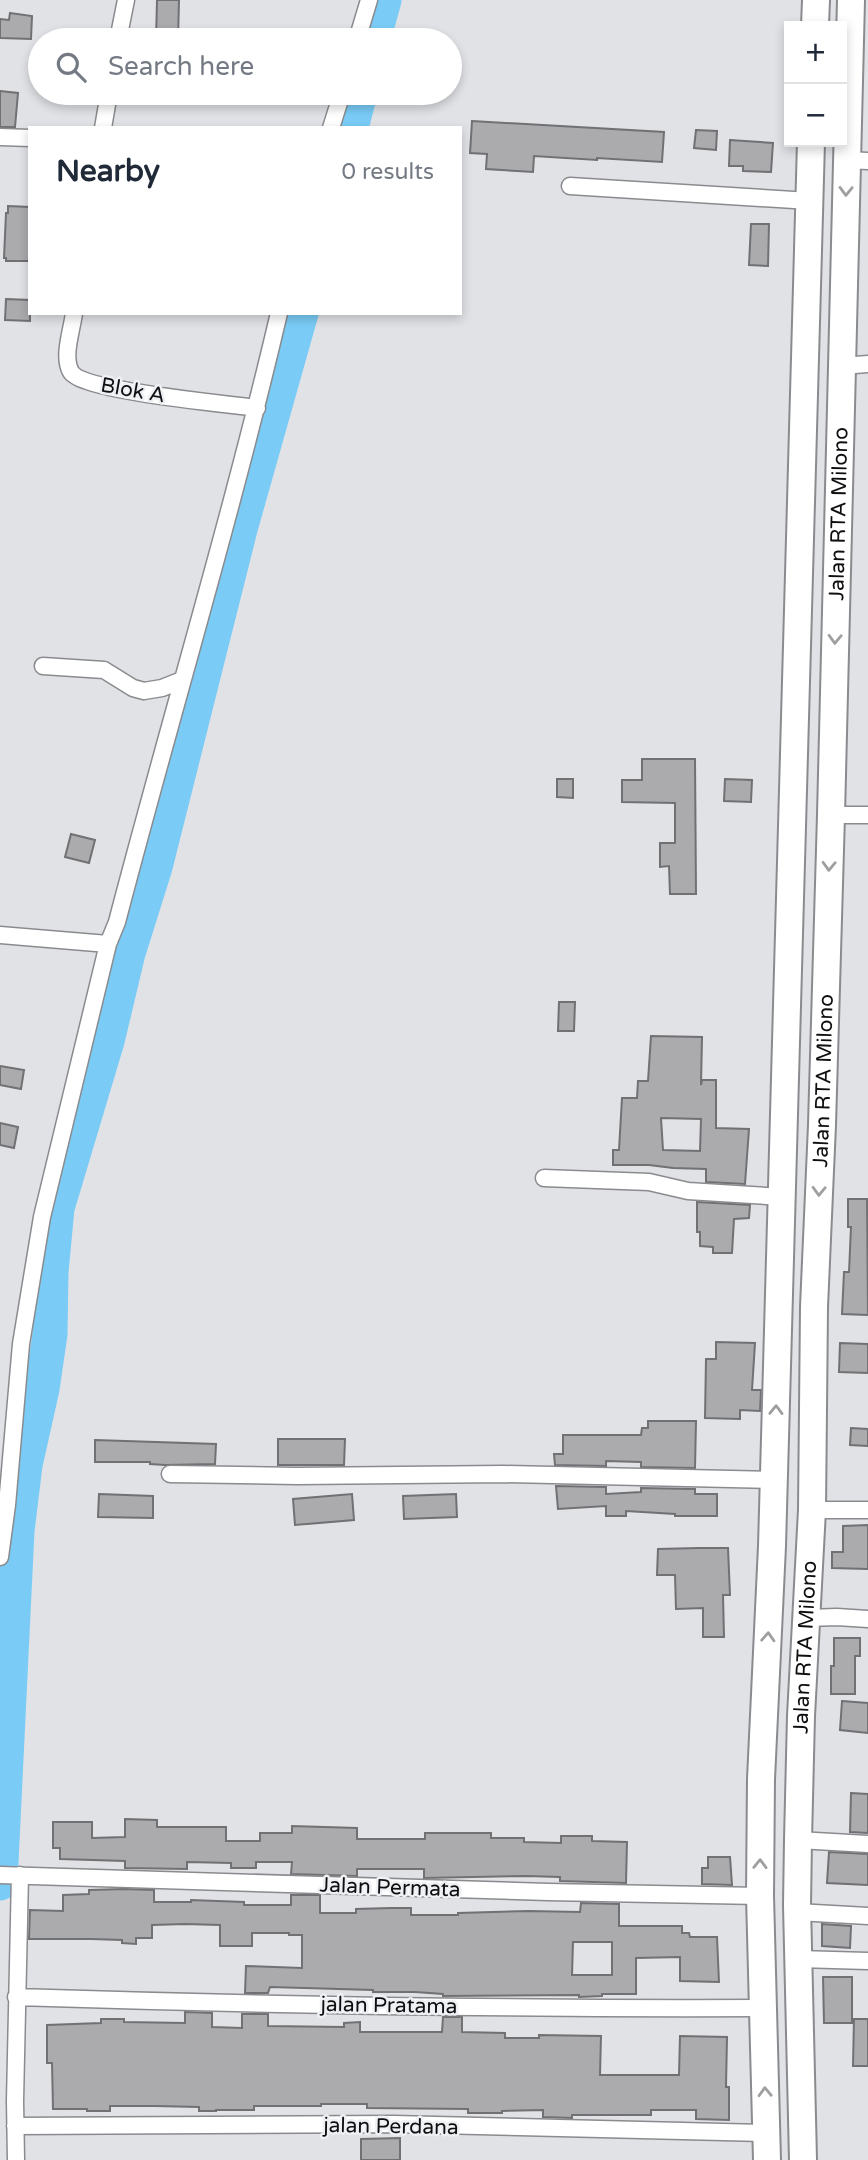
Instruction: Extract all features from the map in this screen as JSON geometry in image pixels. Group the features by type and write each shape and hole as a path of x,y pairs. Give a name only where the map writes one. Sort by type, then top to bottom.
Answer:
{"highway":[{"path":"815,21 816,0"},
{"name":"Jalan RTA Milono","path":"803,2160 797,1912 798,1840 812,1510 814,1307 831,815 855,365 844,258 857,161 850,0"},
{"name":"Jalan RTA Milono","path":"767,2160 760,1896 761,1779 772,1546 811,147"},
{"path":"808,258 844,258"},
{"path":"772,1546 809,1547"}],"street":[{"path":"120,28 126,0"},
{"path":"361,28 369,0"},
{"path":"103,126 107,105"},
{"path":"332,126 338,105"},
{"path":"0,137 28,138"},
{"path":"570,186 810,201"},
{"name":"Blok A","path":"74,315 67,360 75,376 87,382 153,395 257,408"},
{"path":"0,1557 21,1344 42,1217 108,944 117,922 257,408 279,315"},
{"path":"43,666 104,670 133,688 144,691 162,688 182,680"},
{"path":"831,815 868,815"},
{"path":"0,934 108,944"},
{"path":"544,1178 649,1182 688,1191 782,1197"},
{"path":"170,1474 504,1474 774,1480"},
{"path":"812,1510 868,1510"},
{"path":"807,1618 868,1619"},
{"path":"798,1840 868,1844"},
{"path":"10,1875 16,1997 16,2160"},
{"name":"Jalan Permata","path":"10,1875 535,1892 760,1896"},
{"path":"797,1912 868,1916"},
{"path":"799,1959 868,1961"},
{"name":"jalan Pratama","path":"16,1997 584,2009 762,2008"},
{"name":"jalan Perdana","path":"15,2126 393,2124 766,2133"}],"building":[{"path":"157,0 179,0 178,28 156,28"},
{"path":"10,13 32,16 28,39 0,38 0,19 9,20"},
{"path":"0,91 18,93 15,127 0,127"},
{"path":"472,121 664,132 662,162 534,156 533,172 486,169 487,154 470,153"},
{"path":"696,130 717,131 716,150 694,148"},
{"path":"730,140 773,143 771,172 743,171 743,166 729,166"},
{"path":"8,206 28,207 28,261 6,261 4,258"},
{"path":"751,224 769,224 768,266 749,265"},
{"path":"6,299 28,300 30,321 5,320"},
{"path":"642,759 695,759 696,894 670,894 669,866 660,867 660,843 675,843 675,803 622,802 622,780 642,780"},
{"path":"557,779 573,779 573,798 557,797"},
{"path":"725,779 752,780 751,802 724,801"},
{"path":"71,834 95,840 89,863 65,857"},
{"path":"559,1002 575,1002 574,1031 558,1031"},
{"path":"651,1036 702,1037 701,1085 702,1080 716,1080 716,1128 749,1129 745,1184 706,1182 706,1169 613,1165 613,1150 619,1150 622,1098 637,1098 638,1081 648,1081","holes":["661,1118 701,1119 700,1151 663,1150"]},
{"path":"0,1066 24,1070 21,1089 0,1085"},
{"path":"0,1123 18,1127 14,1148 0,1145"},
{"path":"848,1199 867,1199 868,1315 842,1314 844,1272 849,1272 851,1227 848,1227"},
{"path":"697,1202 750,1205 749,1218 734,1219 732,1253 713,1253 713,1247 700,1246"},
{"path":"716,1342 755,1343 752,1390 761,1390 760,1411 740,1410 740,1419 705,1418 706,1359 716,1359"},
{"path":"840,1343 868,1344 868,1373 839,1372"},
{"path":"648,1421 696,1421 695,1468 641,1467 641,1462 606,1461 606,1466 555,1465 554,1454 563,1454 563,1435 641,1435 642,1428 648,1428"},
{"path":"851,1428 868,1429 868,1446 850,1445"},
{"path":"278,1439 345,1439 344,1465 278,1465"},
{"path":"95,1440 216,1444 215,1464 95,1462"},
{"path":"556,1486 606,1487 606,1494 641,1492 641,1488 695,1489 695,1494 717,1494 717,1516 675,1516 626,1511 626,1516 606,1516 606,1506 558,1509"},
{"path":"99,1494 153,1496 153,1518 98,1517"},
{"path":"352,1494 354,1520 295,1525 293,1499"},
{"path":"456,1494 457,1517 404,1519 403,1496"},
{"path":"868,1525 868,1569 832,1568 832,1552 843,1552 843,1526"},
{"path":"728,1548 730,1595 723,1595 724,1637 703,1637 703,1608 676,1609 675,1575 657,1575 658,1549"},
{"path":"834,1638 860,1638 860,1656 855,1656 855,1694 831,1694"},
{"path":"842,1701 868,1703 868,1733 840,1730"},
{"path":"851,1793 868,1794 868,1833 850,1832"},
{"path":"125,1819 157,1820 157,1827 226,1827 226,1841 260,1841 260,1833 292,1833 292,1826 357,1828 357,1839 425,1839 425,1833 491,1833 491,1838 524,1838 524,1842 561,1843 561,1836 592,1836 592,1841 627,1842 626,1883 560,1881 560,1877 527,1876 424,1878 424,1869 357,1869 357,1876 291,1874 292,1862 256,1862 256,1868 231,1868 231,1863 187,1862 187,1869 125,1868 125,1861 60,1859 60,1848 53,1848 53,1822 92,1822 92,1838 125,1837"},
{"path":"829,1852 868,1854 868,1885 827,1883"},
{"path":"708,1857 730,1857 732,1885 702,1884 702,1868 708,1868"},
{"path":"89,1890 154,1890 154,1902 191,1900 244,1902 244,1905 291,1905 291,1895 320,1895 320,1913 356,1913 356,1909 391,1908 411,1908 411,1915 580,1912 581,1903 619,1904 619,1926 682,1926 682,1933 689,1933 690,1937 717,1937 719,1982 680,1981 680,1957 636,1958 636,1994 579,1997 443,1996 415,1992 270,1987 268,1993 245,1993 246,1966 302,1968 302,1935 252,1933 252,1946 220,1946 220,1925 185,1924 152,1925 152,1938 136,1938 136,1944 122,1943 122,1940 29,1939 30,1910 63,1911 63,1895 89,1894","holes":["573,1942 612,1942 612,1975 572,1975"]},
{"path":"822,1924 851,1926 850,1948 822,1946"},
{"path":"823,1977 852,1977 852,2023 824,2023"},
{"path":"185,2012 212,2013 212,2027 242,2028 242,2014 268,2014 268,2026 344,2027 344,2023 360,2022 360,2032 442,2032 443,2017 462,2017 462,2032 505,2033 505,2038 539,2038 539,2035 601,2036 600,2075 679,2075 680,2036 727,2037 726,2087 729,2087 729,2120 696,2119 696,2110 651,2110 651,2115 572,2115 572,2118 543,2117 543,2110 468,2113 468,2109 367,2108 367,2104 254,2106 254,2110 216,2111 199,2111 199,2107 155,2106 110,2106 110,2111 53,2109 52,2063 47,2063 47,2025 101,2023 101,2019 185,2023"},
{"path":"854,2019 868,2019 868,2066 853,2066"},
{"path":"400,2138 400,2160 361,2160 361,2139"}],"waterway":[{"path":"376,28 384,0"},
{"path":"352,126 357,105"},
{"path":"0,1883 17,1531 25,1465 42,1389 50,1334 51,1272 57,1208 107,1041 128,953 155,867 240,529 300,315"}]}
